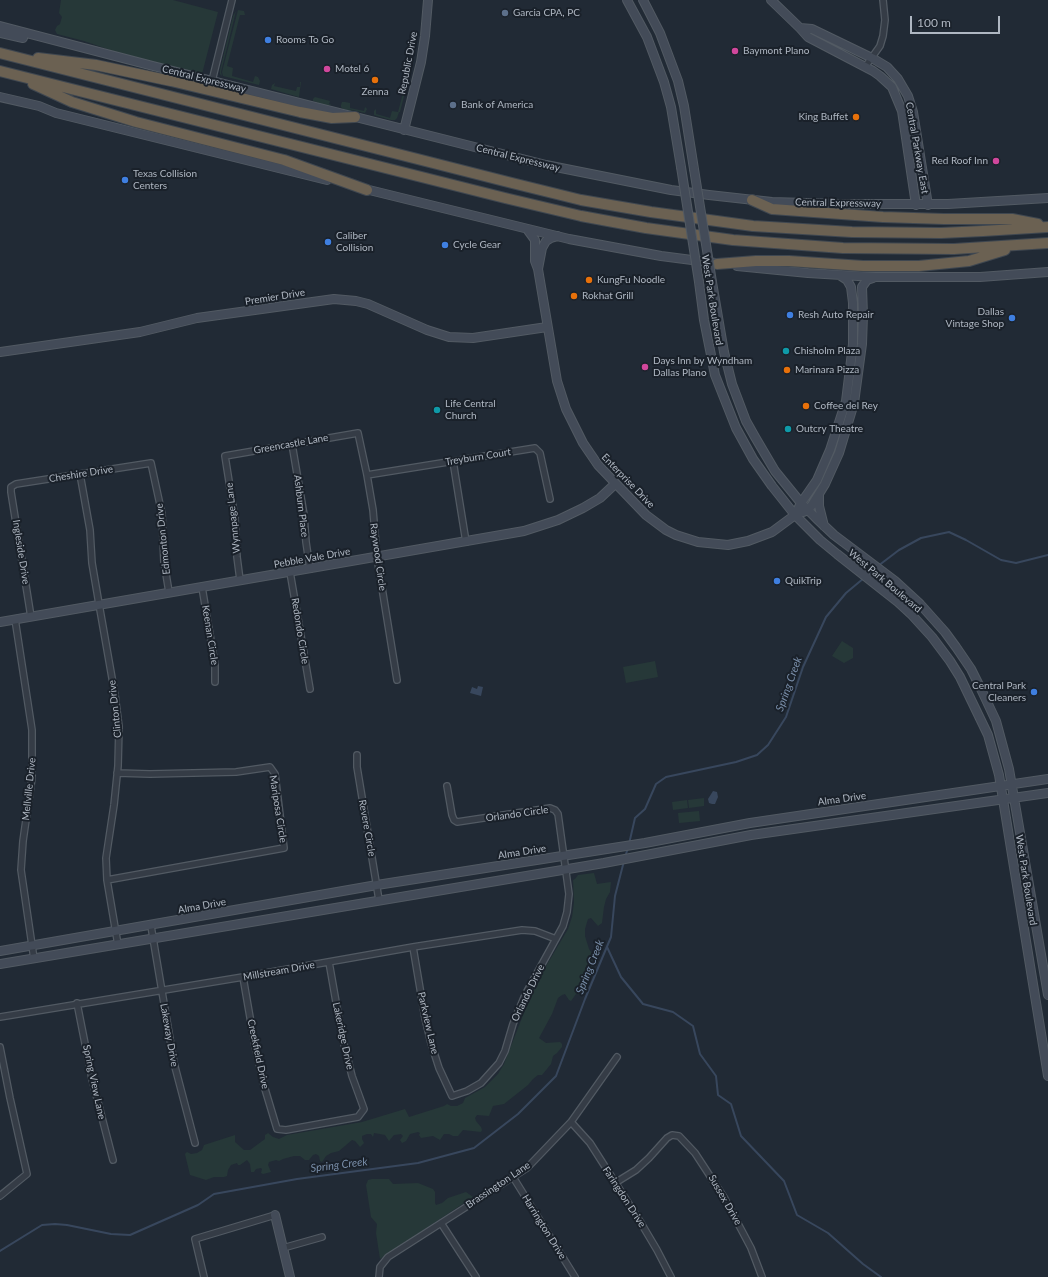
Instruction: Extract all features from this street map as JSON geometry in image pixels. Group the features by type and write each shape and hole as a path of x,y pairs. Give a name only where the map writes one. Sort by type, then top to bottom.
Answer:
{"highway":[{"path":"4,54 96,65 171,81 292,111 332,118 355,117"},
{"path":"4,54 561,195 666,215 753,226 852,232 962,232 1048,226"},
{"path":"5,72 72,102 136,122 284,160 367,190"},
{"path":"5,72 559,211 624,224 705,237 777,244 865,249 931,249 1048,243"},
{"path":"752,200 772,208 883,217 1012,219 1048,226"},
{"path":"718,264 756,261 789,261 863,266 919,266 968,261 1019,245"}],"main road":[{"name":"Republic Drive","path":"404,130 421,62 428,0"},
{"name":"West Park Boulevard","path":"627,0 647,37 664,82 671,107 710,353 715,375 736,428 753,460 795,515 820,540 911,614 932,637 950,662 974,704 988,734 1000,786 1048,1076"},
{"name":"West Park Boulevard","path":"644,0 660,33 678,81 684,106 727,368 746,421 775,470 801,503 824,526 895,581 920,604 956,647 971,669 996,721 1002,739 1012,784 1048,995"},
{"path":"632,8 644,0"},
{"name":"Central Parkway East","path":"771,0 808,37 866,67 880,76 892,87 900,105 905,129 916,205"},
{"name":"Central Expressway","path":"0,26 57,42 575,172 670,190 752,200 834,204 928,205 985,203 1048,198"},
{"name":"Central Parkway East","path":"800,28 812,29 872,58 887,67 898,79 910,102 928,205"},
{"path":"0,33 48,44 57,42"},
{"path":"0,93 56,113 527,229 614,248 718,264 841,276 980,276 1048,272"},
{"path":"0,97 39,106"},
{"path":"900,105 910,102"},
{"path":"905,129 915,127"},
{"name":"Enterprise Drive","path":"527,229 535,240 534,256 535,265 538,269"},
{"name":"Enterprise Drive","path":"558,236 546,240 542,248 538,269 557,381 566,409 590,455 598,466 654,522 676,535 698,542 728,545 748,541 772,532 795,515 801,503 813,488 840,434"},
{"path":"841,276 847,280 851,287 858,344"},
{"path":"795,515 808,510 819,494 834,463 863,315 862,287 867,280 875,277"},
{"name":"Premier Drive","path":"0,352 140,332 196,318 334,298 356,300 368,304 427,330 449,337 473,338 548,327"},
{"name":"Pebble Vale Drive","path":"0,622 524,532 558,520 591,504 615,484"},
{"path":"819,494 818,506 824,526"},
{"path":"922,626 932,618"},
{"name":"Alma Drive","path":"0,952 377,885 645,843 710,830 1048,779"},
{"path":"0,964 604,863 751,835 1048,793"},
{"path":"864,806 866,819"},
{"path":"710,830 713,843"},
{"path":"275,1216 290,1277"}],"street":[{"path":"212,81 232,0"},
{"path":"866,67 880,46 883,36 885,20 883,0"},
{"name":"Greencastle Lane","path":"225,456 358,433"},
{"name":"Raywood Circle","path":"358,433 373,510 377,557 398,680"},
{"name":"Ashburn Place","path":"292,444 304,515 310,569"},
{"name":"Treyburn Court","path":"367,475 535,448 540,454 550,499"},
{"name":"Wynnpage Lane","path":"225,456 235,519 240,580"},
{"path":"453,461 466,542"},
{"name":"Cheshire Drive","path":"12,487 16,484 151,463"},
{"name":"Edmonton Drive","path":"151,463 162,514 164,562 170,592"},
{"name":"Clinton Drive","path":"80,474 90,530 92,563 119,727 114,805 106,858 107,880 118,945"},
{"name":"Ingleside Drive","path":"12,487 11,492 31,617"},
{"name":"Redondo Circle","path":"290,572 310,689"},
{"name":"Keenan Circle","path":"202,587 215,665 215,682"},
{"name":"Mellville Drive","path":"15,619 32,730 32,778 23,841 21,870 34,959"},
{"name":"Revere Circle","path":"356,755 379,900"},
{"name":"Mariposa Circle","path":"107,880 284,848 275,774 270,767 236,772 150,774 117,773"},
{"name":"Orlando Circle","path":"447,786 452,815 454,820 458,822 550,808 555,810 560,820 567,869"},
{"name":"Orlando Drive","path":"452,1096 481,1084 499,1063 505,1051 513,1024 525,995 564,926 568,912 569,894 567,869"},
{"name":"Lakeway Drive","path":"151,926 174,1062 195,1143"},
{"name":"Millstream Drive","path":"0,1017 522,930 535,931 556,939"},
{"name":"Parkview Lane","path":"414,947 425,1018 431,1043 439,1068 452,1096"},
{"name":"Lakeridge Drive","path":"277,1129 286,1130 358,1117 364,1109 352,1076 342,1036 329,962"},
{"name":"Creekfield Drive","path":"244,977 255,1046 277,1129"},
{"name":"Spring View Lane","path":"77,1003 92,1079 113,1160"},
{"path":"0,1047 10,1098 28,1174 0,1196"},
{"name":"Brassington Lane","path":"379,1276 380,1267 388,1257 514,1178 533,1162 571,1122 617,1057"},
{"name":"Faringdon Drive","path":"571,1122 590,1143 641,1223 671,1277"},
{"name":"Sussex Drive","path":"615,1183 636,1170 667,1138 672,1135 678,1136 686,1143 710,1175 740,1226 751,1248 762,1277"},
{"name":"Harrington Drive","path":"514,1178 575,1277"},
{"path":"204,1277 195,1239 275,1216"},
{"path":"441,1223 476,1277"},
{"path":"283,1248 322,1237"}],"shaded area":[{"path":"61,0 173,0 218,12 202,74 116,52 57,34 55,30 60,24 62,17 59,13"},
{"path":"238,10 244,11 245,15 240,15 227,66 233,68 232,76 253,82 255,76 258,77 260,81 259,85 223,76 222,72"},
{"path":"236,11 221,72 222,76 220,74 220,70 233,16"},
{"path":"405,72 410,73 400,112 397,118 395,120 391,120 374,115 374,111 376,109 376,114 390,118 392,111 398,112 407,78 402,76"},
{"path":"301,82 299,97 271,89 272,85 275,83 274,86 296,91 297,87 300,87"},
{"path":"315,97 330,101 329,104 332,105 324,105 313,101"},
{"path":"342,102 350,103 350,108 364,111 365,107 367,109 365,113 348,109 363,114 361,114 343,109 341,105"},
{"path":"842,641 853,648 853,658 844,663 832,656"},
{"path":"655,661 658,677 626,683 623,667"},
{"path":"704,798 704,806 689,808 688,800"},
{"path":"687,800 688,808 673,810 672,802"},
{"path":"699,811 700,821 679,823 678,813"},
{"path":"594,873 597,884 611,882 610,892 604,907 602,923 598,926 591,918 588,919 585,929 585,936 589,949 593,955 591,965 595,968 593,972 590,973 585,986 585,991 581,995 576,994 571,1001 565,994 558,998 552,1014 539,1038 546,1043 560,1042 562,1047 553,1056 551,1064 542,1075 538,1075 504,1104 493,1106 489,1116 477,1115 475,1118 481,1127 481,1132 463,1130 458,1136 444,1134 440,1140 433,1136 421,1138 419,1135 420,1133 418,1132 410,1134 406,1141 402,1143 400,1140 403,1136 401,1134 394,1135 389,1141 385,1135 374,1133 373,1137 371,1134 367,1134 362,1136 364,1143 360,1147 355,1141 352,1140 339,1151 326,1156 322,1162 316,1154 309,1160 305,1160 300,1156 294,1156 279,1161 276,1160 269,1162 268,1165 271,1172 263,1174 261,1173 261,1168 251,1172 250,1164 247,1160 240,1165 237,1163 231,1165 227,1176 224,1177 214,1177 206,1180 190,1175 185,1154 187,1152 191,1154 197,1153 202,1150 204,1145 235,1135 235,1142 244,1150 250,1150 265,1139 265,1135 268,1133 279,1139 287,1135 362,1122 405,1109 409,1117 447,1104 457,1106 463,1103 465,1098 485,1087 498,1074 504,1064 539,978 568,929 572,917 574,902 573,880 578,875"},
{"path":"389,1179 393,1184 418,1183 433,1189 435,1192 436,1205 442,1203 448,1198 466,1192 473,1197 380,1259 376,1233 377,1224 371,1217 366,1185 368,1180"}],"water":[{"path":"478,686 483,687 481,696 470,693 472,687 477,689"},
{"path":"713,791 717,792 718,797 715,804 709,803 708,799"}],"waterway":[{"name":"Spring Creek","path":"878,566 899,550 921,538 949,532 1001,560 1016,563 1048,555"},
{"name":"Spring Creek","path":"867,575 875,569"},
{"name":"Spring Creek","path":"629,844 635,818 645,809 656,784 666,777 736,762 757,755 768,745 786,717 803,667 826,617 846,593 864,578"},
{"name":"Spring Creek","path":"625,857 628,848"},
{"name":"Spring Creek","path":"0,1251 42,1225 67,1225 111,1234 130,1235 198,1205 214,1194 297,1179 418,1163 474,1148 518,1114 556,1076 585,999 611,937 615,896 624,861"},
{"path":"607,947 621,977 643,1004 673,1012 693,1026 700,1054 716,1076 718,1095 731,1104 741,1136 784,1181 797,1215 828,1233 863,1264 881,1277"}],"place":[{"name":"Garcia CPA, PC","path":"505,13"},
{"name":"Rooms To Go","path":"268,40"},
{"name":"Baymont Plano","path":"735,51"},
{"name":"Motel 6","path":"327,69"},
{"name":"Zenna","path":"375,80"},
{"name":"Bank of America","path":"453,105"},
{"name":"King Buffet","path":"856,117"},
{"name":"Red Roof Inn","path":"996,161"},
{"name":"Texas Collision Centers","path":"125,180"},
{"name":"Caliber Collision","path":"328,242"},
{"name":"Cycle Gear","path":"445,245"},
{"name":"KungFu Noodle","path":"589,280"},
{"name":"Rokhat Grill","path":"574,296"},
{"name":"Resh Auto Repair","path":"790,315"},
{"name":"Dallas Vintage Shop","path":"1012,318"},
{"name":"Chisholm Plaza","path":"786,351"},
{"name":"Days Inn by Wyndham Dallas Plano","path":"645,367"},
{"name":"Marinara Pizza","path":"787,370"},
{"name":"Coffee del Rey","path":"806,406"},
{"name":"Life Central Church","path":"437,410"},
{"name":"Outcry Theatre","path":"788,429"},
{"name":"QuikTrip","path":"777,581"},
{"name":"Central Park Cleaners","path":"1034,692"}]}
